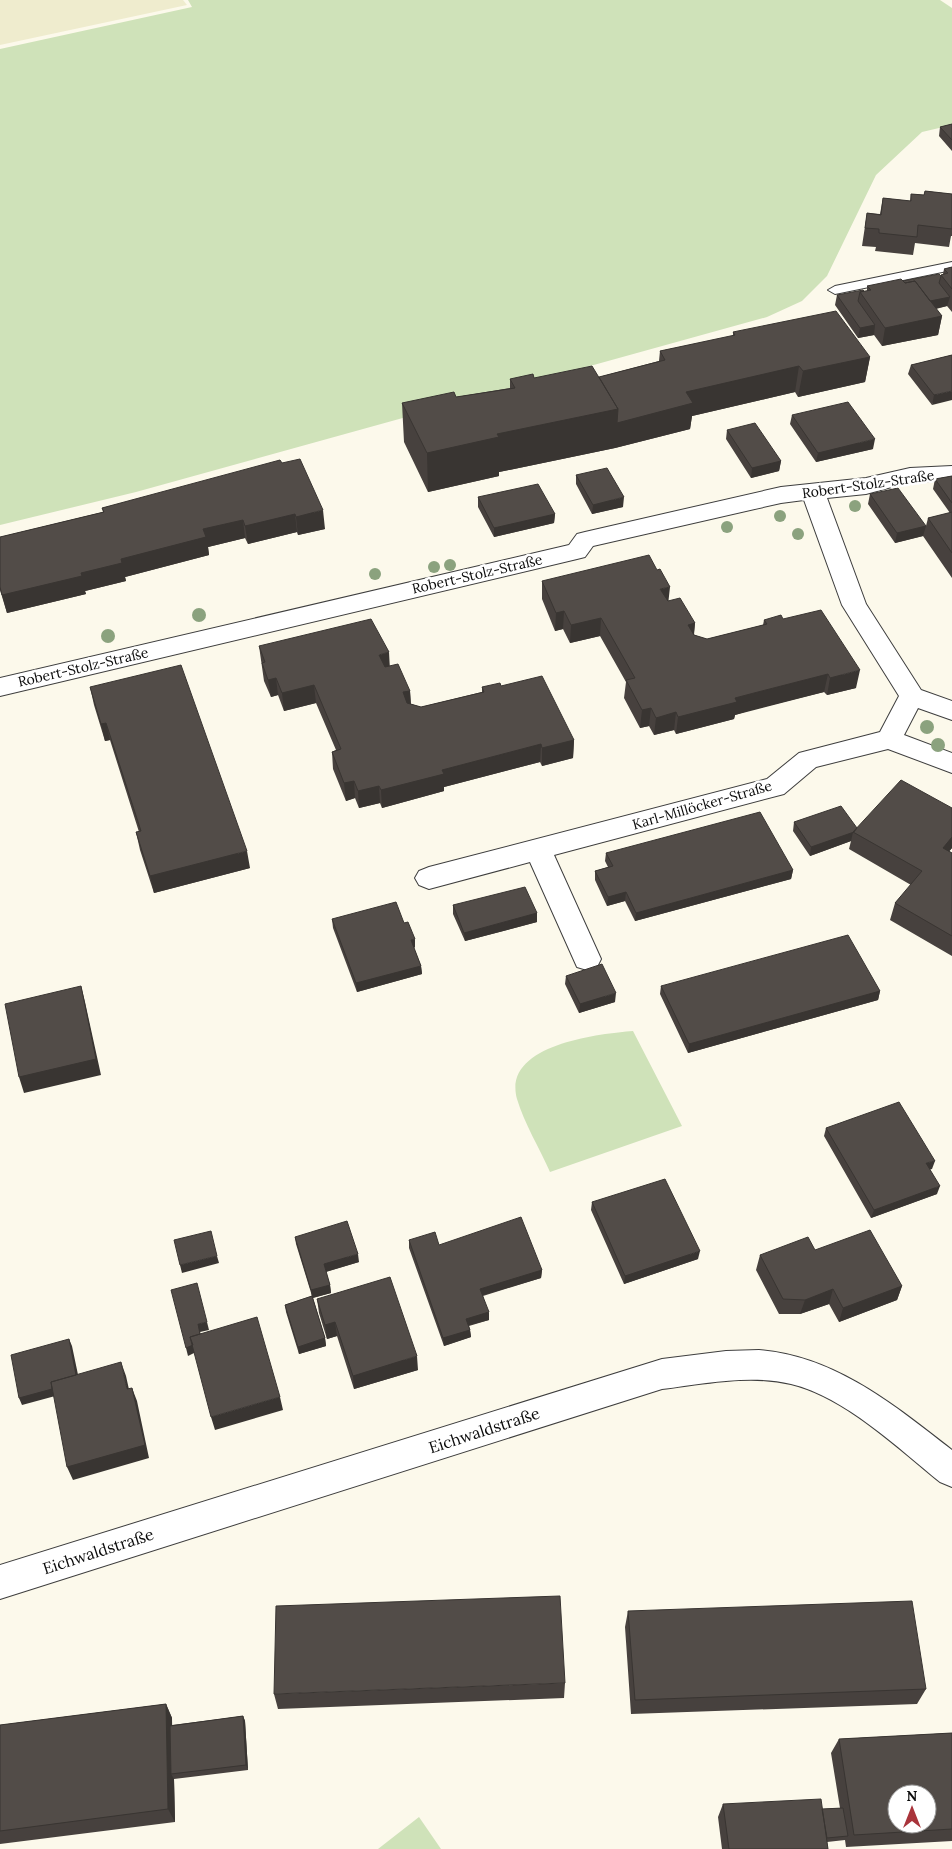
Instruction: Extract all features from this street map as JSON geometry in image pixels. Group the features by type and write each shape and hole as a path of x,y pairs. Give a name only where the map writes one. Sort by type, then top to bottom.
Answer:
{"street":[{"name":"Robert-Stolz-Straße","path":"0,687 577,551 585,540 781,495 866,486 910,475 952,473"},
{"path":"812,492 854,605 912,696 952,711"},
{"path":"912,696 889,739 952,763"},
{"name":"Karl-Millöcker-Straße","path":"430,878 775,787 808,760 889,739"},
{"path":"538,850 588,959"},
{"name":"Eichwaldstraße","path":"0,1582 671,1372 739,1365 790,1369 803,1373 853,1397 952,1471"}],"lane":[{"path":"835,290 952,266"}],"shaded area":[{"path":"0,0 183,0 187,5 0,45"}],"green space":[{"path":"188,0 940,0 952,8 952,125 922,132 876,175 827,276 802,301 767,317 136,492 0,525 0,49 192,7"},
{"path":"633,1031 682,1126 550,1172 528,1127 517,1099 516,1081 524,1066 538,1055 556,1046 598,1035"},
{"path":"419,1817 441,1849 378,1849"}],"building":[{"path":"952,124 952,140 940,127"},
{"path":"925,191 952,194 952,229 918,225 917,237 879,233 879,229 865,228 867,213 881,215 883,198 911,201 911,194 924,195"},
{"path":"952,267 952,289 941,275 948,273 944,269"},
{"path":"939,274 941,276 939,283 950,297 930,301 915,281 905,283 903,281"},
{"path":"901,279 905,283 915,281 942,316 885,328 860,292 871,290 867,286"},
{"path":"863,290 860,292 858,301 875,325 860,328 837,295"},
{"path":"836,311 870,357 803,371 799,366 686,392 693,403 617,423 618,409 599,377 665,360 660,351 735,335 733,332"},
{"path":"952,355 952,391 934,395 911,365"},
{"path":"592,366 618,409 497,434 499,437 427,453 402,403 454,392 456,397 515,388 510,379 533,374 534,378"},
{"path":"848,402 875,439 818,453 792,415"},
{"path":"755,423 781,461 752,468 727,430"},
{"path":"300,459 323,510 296,517 295,514 245,526 243,520 203,529 206,537 121,559 122,563 81,573 82,576 2,595 0,587 0,537 104,512 102,508 280,460 282,463"},
{"path":"607,468 624,497 593,505 576,475"},
{"path":"952,476 952,503 935,479"},
{"path":"538,484 555,514 494,528 478,497"},
{"path":"898,488 926,526 897,533 870,494"},
{"path":"952,512 952,553 928,518"},
{"path":"649,555 657,570 660,569 670,587 660,589 668,601 680,598 695,623 688,625 694,635 707,639 767,624 764,620 781,615 783,619 821,610 860,670 830,678 828,674 754,693 735,698 737,702 678,717 676,712 656,718 651,708 642,710 626,680 635,678 601,618 571,625 564,611 556,613 542,581"},
{"path":"371,619 389,652 379,655 385,667 398,664 410,691 403,692 407,703 421,707 484,692 482,687 500,683 501,686 542,676 574,740 542,748 541,744 442,770 444,774 381,790 379,786 358,791 354,781 344,783 332,752 341,749 314,685 282,693 276,678 268,680 262,663 265,662 259,646"},
{"path":"181,665 247,851 150,876 136,832 141,831 106,723 101,724 90,687"},
{"path":"901,780 952,808 952,837 943,848 952,853 952,936 895,903 922,871 853,832"},
{"path":"841,806 857,828 854,832 811,847 794,822"},
{"path":"760,812 793,870 636,913 626,892 608,897 595,871 613,866 606,853"},
{"path":"525,887 537,913 464,933 453,905"},
{"path":"396,902 404,923 408,922 415,939 411,940 421,966 356,983 332,919"},
{"path":"848,935 880,991 689,1044 661,986"},
{"path":"602,964 616,993 580,1004 566,976"},
{"path":"81,986 96,1059 19,1077 5,1004"},
{"path":"899,1102 935,1161 926,1163 940,1186 874,1210 826,1128"},
{"path":"665,1179 700,1251 625,1276 592,1202"},
{"path":"521,1217 542,1270 480,1289 489,1312 466,1319 470,1330 443,1338 409,1240 435,1232 439,1245"},
{"path":"347,1221 358,1254 324,1264 330,1285 311,1290 295,1237"},
{"path":"870,1230 902,1286 843,1308 833,1289 805,1300 783,1299 760,1255 808,1237 815,1250"},
{"path":"211,1231 217,1256 180,1265 174,1240"},
{"path":"390,1277 417,1356 353,1376 335,1322 325,1325 317,1299"},
{"path":"197,1283 207,1322 198,1324 200,1334 190,1337 193,1345 186,1348 171,1290"},
{"path":"312,1296 325,1338 298,1347 285,1305"},
{"path":"257,1317 280,1397 211,1417 190,1337"},
{"path":"69,1339 76,1375 51,1382 52,1389 19,1398 11,1355"},
{"path":"121,1362 127,1389 132,1388 145,1445 67,1467 51,1382"},
{"path":"560,1596 565,1683 274,1694 276,1606"},
{"path":"912,1601 926,1689 635,1700 628,1611"},
{"path":"166,1704 168,1809 0,1831 0,1725"},
{"path":"243,1716 246,1765 171,1774 170,1726"},
{"path":"952,1733 952,1829 937,1830 937,1784 887,1784 887,1833 854,1835 839,1739"},
{"path":"821,1799 828,1849 729,1849 723,1804"},
{"path":"843,1808 848,1836 827,1838 822,1809"}]}
